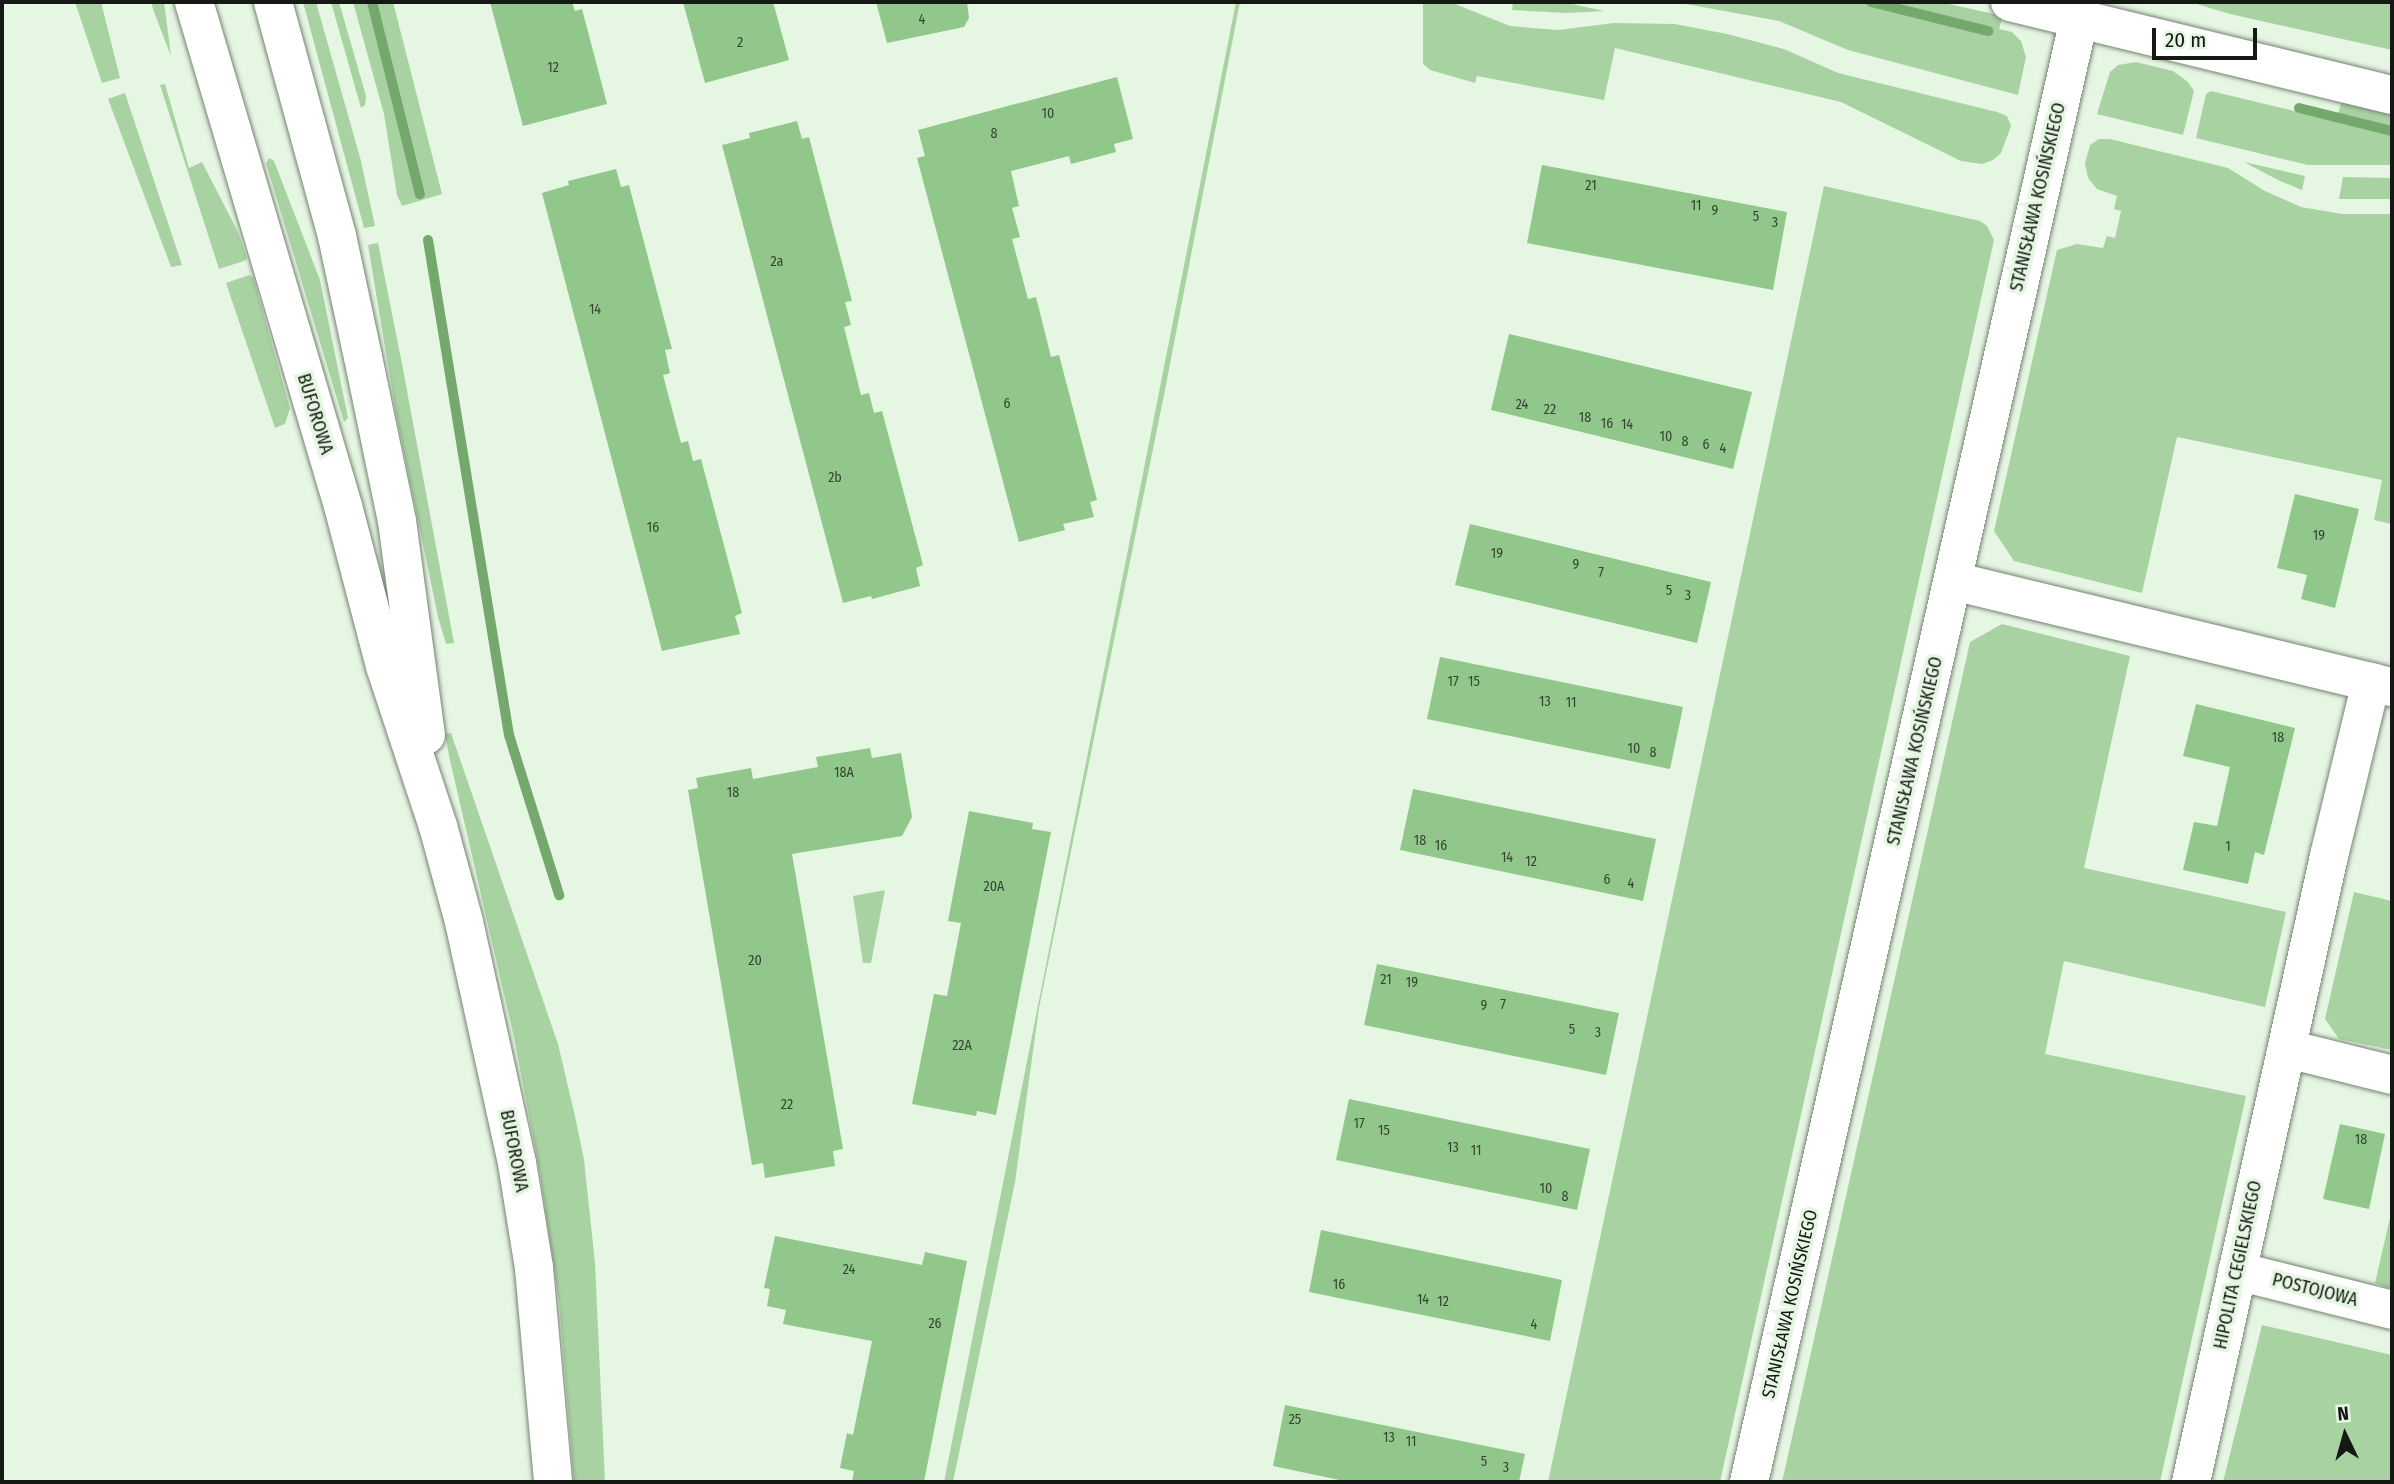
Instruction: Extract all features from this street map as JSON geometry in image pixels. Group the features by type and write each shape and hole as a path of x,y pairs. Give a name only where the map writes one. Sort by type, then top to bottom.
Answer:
{"street":[{"name":"BUFOROWA","path":"194,2 343,506 385,666 438,826 488,1021 517,1163 534,1268 553,1482"},
{"name":"BUFOROWA","path":"273,2 337,236 397,521 438,826"},
{"path":"2010,2 2392,95"},
{"name":"STANISŁAWA KOSIŃSKIEGO","path":"1749,1482 2079,19"},
{"path":"1953,581 2382,684"},
{"name":"HIPOLITA CEGIELSKIEGO","path":"2191,1482 2329,856 2382,684"},
{"path":"2288,1049 2392,1075"},
{"name":"POSTOJOWA","path":"2237,1271 2392,1310"}],"green space":[{"path":"75,2 101,2 120,78 102,83"},
{"path":"151,2 164,2 171,56 154,12"},
{"path":"303,2 316,2 361,161 375,226 364,228"},
{"path":"331,2 339,2 366,96 365,105 361,108"},
{"path":"353,2 393,2 442,194 402,206 397,195 384,114"},
{"path":"1236,2 1240,2 1164,395 1039,1008 1015,1182 953,1482 944,1482"},
{"path":"1423,2 1450,2 1510,26 1558,30 1614,23 1675,24 1727,34 1784,49 1838,73 1997,112 2007,116 2011,126 2001,153 1993,160 1982,164 1961,161 1841,102 1615,48 1604,100 1477,76 1475,83 1430,70 1423,64"},
{"path":"1513,2 1563,2 1604,11 1567,13 1512,10"},
{"path":"1675,2 1940,2 2003,16 1999,29 2012,32 2021,41 2026,57 2018,95 1848,50 1779,21"},
{"path":"2190,2 2392,2 2392,50 2230,14"},
{"path":"2136,62 2173,71 2188,82 2194,91 2183,135 2097,114 2110,72 2118,65"},
{"path":"165,84 189,168 202,162 238,232 247,258 244,261 219,269 160,85"},
{"path":"2211,91 2336,121 2343,96 2392,109 2392,165 2308,165 2196,138 2206,94"},
{"path":"125,93 182,265 171,267 108,99"},
{"path":"2099,139 2110,139 2228,168 2265,191 2301,207 2342,214 2392,214 2392,524 2374,520 2382,480 2177,437 2142,593 2014,561 1994,531 2057,250 2077,244 2103,248 2107,236 2115,238 2121,211 2114,209 2117,196 2097,189 2088,178 2085,163 2090,145"},
{"path":"269,158 274,161 320,280 348,418 344,422 266,163"},
{"path":"2244,162 2305,176 2302,190 2278,180"},
{"path":"2343,177 2392,178 2392,199 2339,199"},
{"path":"1824,186 1980,221 1987,226 1994,240 1720,1482 1548,1482"},
{"path":"378,243 454,643 446,644 438,617 396,413 368,245"},
{"path":"249,275 253,277 290,408 285,424 275,428 226,283"},
{"path":"2002,624 2130,656 2084,868 2286,912 2265,1007 2064,961 2045,1054 2246,1096 2160,1482 1782,1482 1970,642"},
{"path":"451,733 558,1044 575,1116 584,1160 595,1263 605,1482 574,1482 559,1302 540,1173 514,1037 449,756 445,734"},
{"path":"885,890 871,963 863,963 853,896"},
{"path":"2354,892 2392,901 2392,1050 2339,1039 2325,1019"},
{"path":"2392,1209 2392,1289 2375,1283"},
{"path":"2262,1325 2392,1355 2392,1482 2223,1482"}],"building":[{"path":"490,2 572,2 575,11 582,9 607,104 523,126"},
{"path":"683,2 773,2 789,60 705,83"},
{"path":"876,2 967,2 969,18 964,27 887,43"},
{"path":"1117,77 1133,139 1114,144 1116,152 1071,164 1069,156 1011,171 1019,206 1012,208 1020,237 1012,239 1028,299 1036,297 1051,357 1059,355 1097,500 1090,502 1094,517 1063,524 1065,530 1019,542 917,158 925,156 918,130"},
{"path":"797,121 802,139 809,137 852,301 845,302 851,325 844,327 861,395 869,393 874,413 882,411 923,565 916,568 920,586 872,599 871,596 843,603 722,145 750,138 749,133"},
{"path":"1542,165 1787,212 1773,290 1527,243"},
{"path":"616,169 621,187 629,185 672,349 665,350 670,373 663,375 681,443 688,441 693,461 701,459 742,613 735,616 740,634 662,651 542,193 569,185 568,181"},
{"path":"1509,334 1752,392 1733,469 1491,410"},
{"path":"2295,494 2359,509 2335,608 2301,599 2307,575 2277,568"},
{"path":"1470,524 1711,582 1697,643 1455,585"},
{"path":"1440,657 1683,707 1670,769 1427,719"},
{"path":"2196,704 2295,728 2264,855 2255,852 2248,884 2183,870 2194,822 2217,826 2230,767 2183,756"},
{"path":"870,748 872,758 901,753 912,817 902,836 792,854 843,1149 833,1151 835,1166 765,1178 763,1163 752,1165 688,790 698,788 696,778 751,768 753,779 818,767 816,757"},
{"path":"1413,789 1656,839 1643,901 1400,850"},
{"path":"969,811 1033,823 1032,829 1051,832 996,1115 977,1111 976,1116 912,1104 934,994 947,996 961,923 948,921"},
{"path":"1377,964 1619,1013 1606,1075 1364,1025"},
{"path":"1349,1099 1590,1149 1577,1210 1336,1160"},
{"path":"2340,1124 2385,1134 2369,1209 2323,1199"},
{"path":"1321,1230 1562,1280 1550,1341 1309,1292"},
{"path":"775,1236 922,1265 925,1252 967,1261 924,1482 852,1482 854,1471 840,1468 847,1433 853,1435 872,1341 783,1324 786,1310 767,1306 770,1289 764,1288"},
{"path":"1285,1405 1525,1454 1519,1482 1349,1482 1273,1466"}],"waterway":[{"path":"372,2 420,194"},
{"path":"1871,2 1988,31"},
{"path":"2299,108 2392,131"},
{"path":"428,240 509,735 559,895"}]}
